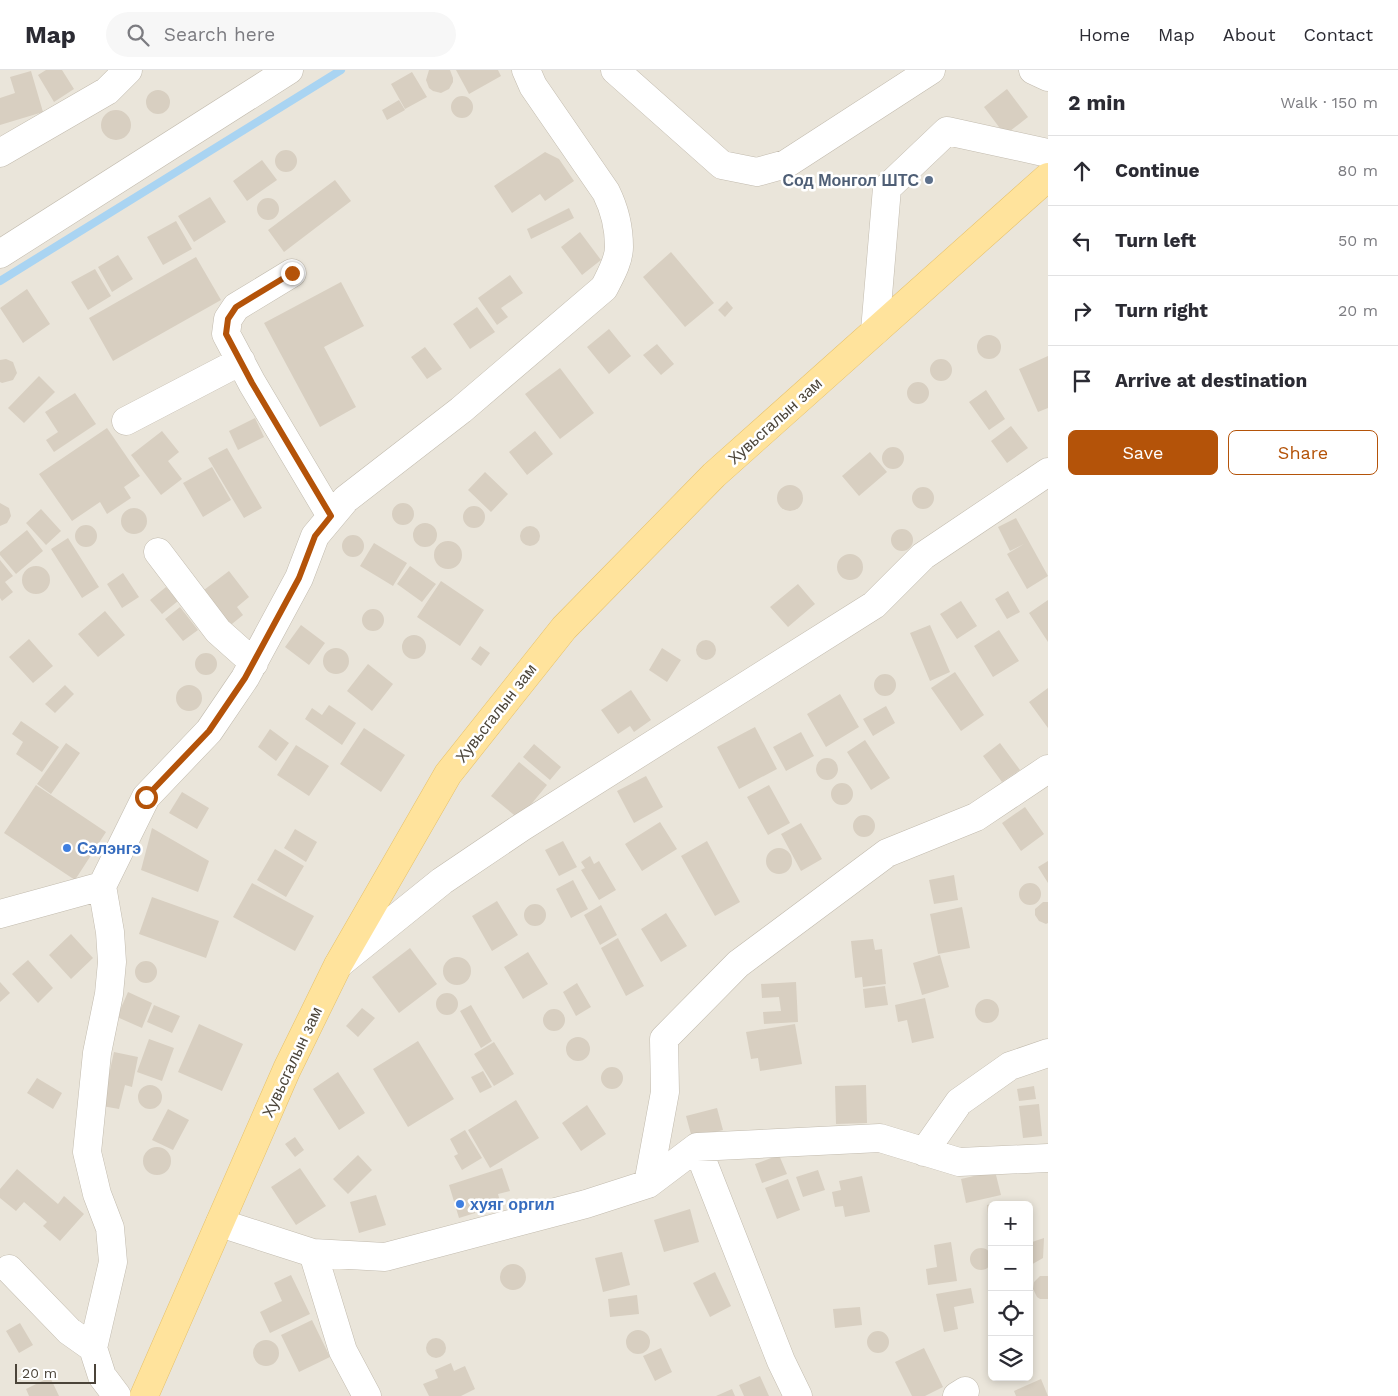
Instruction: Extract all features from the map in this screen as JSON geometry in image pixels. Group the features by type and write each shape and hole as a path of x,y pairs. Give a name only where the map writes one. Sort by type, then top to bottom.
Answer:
{"main road":[{"name":"Хувьсгалын зам","path":"144,1396 287,1069 338,965 448,774 564,628 714,476 1048,177"}],"street":[{"path":"0,153 107,91 128,70"},
{"path":"0,254 289,70"},
{"path":"116,1396 102,1376 93,1348 113,1262 110,1228 97,1194 88,1152 97,1053 109,994 112,962 110,932 102,886 146,797 209,731 245,678 299,578 315,536 331,516 346,499 461,410 604,288 613,270 619,248 612,205 606,192 533,86 526,70"},
{"path":"615,70 722,165 757,172 786,164 932,70"},
{"path":"1033,70 1048,76"},
{"path":"875,331 887,188 947,131 1048,153"},
{"path":"292,273 236,307 228,319 226,334 331,516"},
{"path":"126,421 241,361"},
{"path":"338,965 442,881 522,828 874,605 923,556 1048,472"},
{"path":"158,552 218,631 254,663"},
{"path":"648,1184 665,1092 664,1039 738,964 887,853 976,817 1048,769"},
{"path":"1,913 102,886"},
{"path":"924,1152 959,1102 1010,1066 1048,1053"},
{"path":"220,1223 313,1253 385,1257 586,1204 648,1184 697,1148 880,1138 959,1162 1048,1158"},
{"path":"697,1148 781,1360 798,1396"},
{"path":"313,1253 342,1351 367,1396"},
{"path":"9,1269 69,1331 93,1348"}],"shaded area":[{"path":"0,70 1048,70 1048,1396 0,1396"}],"building":[{"path":"46,70 62,70 74,89 54,102 38,75"},
{"path":"429,70 450,70 453,82 449,89 441,93 429,88 426,80"},
{"path":"456,70 498,70 501,76 469,94"},
{"path":"31,71 43,112 0,125 0,98 15,93 10,77"},
{"path":"412,72 427,97 405,109 391,84"},
{"path":"1007,89 1028,117 1005,135 984,107"},
{"path":"158,90 167,93 170,102 167,111 158,114 149,111 146,102 149,93"},
{"path":"462,96 472,103 473,107 466,117 462,118 452,111 451,107 458,97"},
{"path":"399,100 405,110 387,120 382,110"},
{"path":"116,110 127,114 131,125 127,136 116,140 105,136 101,125 105,114"},
{"path":"282,150 290,150 297,157 297,165 290,172 282,172 275,165 275,157"},
{"path":"545,152 559,159 574,181 545,201 540,194 512,213 494,186"},
{"path":"262,160 277,180 247,201 233,181"},
{"path":"335,180 351,201 284,252 268,230"},
{"path":"210,197 226,222 194,242 178,216"},
{"path":"268,198 278,205 279,209 272,219 268,220 258,213 257,209 264,199"},
{"path":"569,208 574,218 531,239 527,229"},
{"path":"176,221 192,249 163,265 147,237"},
{"path":"580,232 601,260 582,275 561,247"},
{"path":"671,252 714,303 685,327 643,277"},
{"path":"118,255 133,279 112,292 98,267"},
{"path":"196,257 221,300 113,361 89,318"},
{"path":"95,269 111,296 88,310 71,282"},
{"path":"510,275 523,293 501,308 508,317 497,325 478,298"},
{"path":"341,282 364,326 324,347 356,407 320,427 264,323"},
{"path":"27,289 50,324 23,343 0,308"},
{"path":"727,301 733,308 725,317 718,310"},
{"path":"477,307 495,332 470,349 453,324"},
{"path":"609,329 631,356 609,374 587,347"},
{"path":"989,335 994,336 1000,342 1000,352 994,358 989,359 984,358 978,352 977,347 978,342 984,336"},
{"path":"657,344 674,364 661,375 643,355"},
{"path":"425,347 442,369 427,379 411,357"},
{"path":"1048,356 1048,408 1038,412 1019,369"},
{"path":"6,359 13,362 17,373 13,380 2,383 0,382 0,360"},
{"path":"941,359 949,362 952,370 949,378 941,381 933,378 930,370 933,362"},
{"path":"560,368 594,413 560,439 525,394"},
{"path":"39,376 55,392 24,423 8,408"},
{"path":"918,382 926,385 929,393 926,401 918,404 910,401 907,393 910,385"},
{"path":"986,390 1005,419 989,430 969,402"},
{"path":"75,393 96,424 54,452 46,440 58,432 45,412"},
{"path":"255,418 264,437 238,450 229,431"},
{"path":"1011,426 1028,448 1007,463 991,441"},
{"path":"107,428 140,476 124,487 131,498 107,514 100,502 72,521 39,474"},
{"path":"162,431 179,452 168,461 182,479 161,495 131,455"},
{"path":"535,431 553,454 527,475 509,452"},
{"path":"893,447 901,450 904,458 901,466 893,469 885,466 882,458 885,450"},
{"path":"227,448 262,508 244,518 208,458"},
{"path":"870,452 887,472 859,496 842,476"},
{"path":"212,467 231,500 203,517 183,483"},
{"path":"485,472 508,494 491,512 468,490"},
{"path":"790,485 799,489 803,498 799,507 790,511 781,507 777,498 781,489"},
{"path":"923,487 931,490 934,498 931,506 923,509 915,506 912,498 915,490"},
{"path":"0,503 9,508 11,516 7,523 0,526"},
{"path":"403,503 411,506 414,514 411,522 403,525 395,522 392,514 395,506"},
{"path":"474,506 482,509 485,517 482,525 474,528 466,525 463,517 466,509"},
{"path":"134,508 143,512 147,521 143,530 134,534 125,530 121,521 125,512"},
{"path":"41,509 61,531 46,545 26,523"},
{"path":"1016,518 1048,576 1027,589 1007,554 1024,544 1010,551 998,527"},
{"path":"425,523 434,526 437,535 434,544 425,547 416,544 413,535 416,526"},
{"path":"86,525 94,528 97,536 94,544 86,547 78,544 75,536 78,528"},
{"path":"530,526 537,529 540,536 537,543 530,546 523,543 520,536 523,529"},
{"path":"902,529 910,532 913,540 910,548 902,551 894,548 891,540 894,532"},
{"path":"27,530 43,551 16,574 0,555 0,552"},
{"path":"353,535 361,538 364,546 361,554 353,557 345,554 342,546 345,538"},
{"path":"68,538 99,587 82,598 51,549"},
{"path":"448,541 458,545 462,555 458,565 448,569 438,565 434,555 438,545"},
{"path":"374,543 407,563 393,586 360,566"},
{"path":"850,554 859,558 863,567 859,576 850,580 841,576 837,567 841,558"},
{"path":"0,560 13,576 5,582 13,592 2,601 0,598"},
{"path":"36,566 46,570 50,580 46,590 36,594 26,590 22,580 26,570"},
{"path":"410,566 436,584 422,602 397,584"},
{"path":"229,571 249,597 237,607 243,615 227,628 200,593"},
{"path":"123,573 139,597 122,608 107,584"},
{"path":"441,581 484,610 460,646 417,617"},
{"path":"798,584 815,604 788,627 770,607"},
{"path":"166,587 178,601 162,614 150,600"},
{"path":"1008,591 1020,612 1007,619 995,599"},
{"path":"1048,600 1048,642 1029,613"},
{"path":"961,601 977,626 957,639 940,614"},
{"path":"180,607 198,630 183,641 165,619"},
{"path":"373,609 381,612 384,620 381,628 373,631 365,628 362,620 365,612"},
{"path":"105,611 125,635 98,657 78,634"},
{"path":"301,625 325,643 309,665 285,647"},
{"path":"930,625 950,672 930,681 910,633"},
{"path":"999,630 1019,661 993,677 974,646"},
{"path":"414,635 423,638 426,647 423,656 414,659 405,656 402,647 405,638"},
{"path":"29,639 53,666 33,683 9,657"},
{"path":"702,640 710,640 716,646 716,654 710,660 702,660 696,654 696,646"},
{"path":"480,646 490,653 481,666 471,659"},
{"path":"336,648 345,652 349,661 345,670 336,674 327,670 323,661 327,652"},
{"path":"662,648 681,660 667,682 649,670"},
{"path":"206,653 214,656 217,664 214,672 206,675 198,672 195,664 198,656"},
{"path":"368,664 393,684 372,711 347,691"},
{"path":"955,672 984,715 961,731 931,688"},
{"path":"885,674 893,677 896,685 893,693 885,696 877,693 874,685 877,677"},
{"path":"65,685 74,694 55,713 45,704"},
{"path":"189,685 198,689 202,698 198,707 189,711 180,707 176,698 180,689"},
{"path":"1048,688 1048,728 1029,702"},
{"path":"631,690 651,720 634,732 630,726 618,734 601,710"},
{"path":"840,694 859,727 826,747 807,714"},
{"path":"329,705 356,723 342,745 305,719 312,708 322,715"},
{"path":"886,706 895,723 873,736 863,719"},
{"path":"21,721 59,747 42,772 16,754 23,742 12,734"},
{"path":"755,727 777,769 739,789 717,747"},
{"path":"364,728 405,755 381,792 340,764"},
{"path":"270,729 289,743 276,761 258,747"},
{"path":"801,732 814,756 786,771 773,747"},
{"path":"865,740 890,778 871,790 847,752"},
{"path":"66,743 80,753 51,794 37,784"},
{"path":"1000,743 1020,770 1002,782 983,756"},
{"path":"534,744 561,767 550,780 523,757"},
{"path":"296,745 329,766 309,796 277,775"},
{"path":"827,758 837,765 838,769 831,779 827,780 817,773 816,769 823,759"},
{"path":"519,762 547,785 519,819 491,796"},
{"path":"646,776 663,807 634,823 617,791"},
{"path":"842,783 852,790 853,794 846,804 842,805 832,798 831,794 838,784"},
{"path":"36,785 106,832 75,880 4,833"},
{"path":"769,785 790,823 768,835 747,797"},
{"path":"182,792 209,808 197,829 169,813"},
{"path":"1025,807 1044,834 1021,851 1002,823"},
{"path":"864,815 874,822 875,826 868,836 864,837 854,830 853,826 860,816"},
{"path":"660,822 677,849 642,871 625,844"},
{"path":"801,823 822,859 801,871 781,834"},
{"path":"152,828 209,861 198,892 141,870"},
{"path":"295,829 317,842 306,862 284,848"},
{"path":"563,841 577,867 559,876 545,850"},
{"path":"707,841 740,902 715,916 681,856"},
{"path":"779,848 788,852 792,861 788,870 779,874 770,870 766,861 770,852"},
{"path":"275,849 304,866 286,897 257,880"},
{"path":"590,856 594,864 599,861 616,890 599,900 581,870 585,868 581,862"},
{"path":"1048,861 1048,883 1038,867"},
{"path":"954,875 958,900 934,904 929,880"},
{"path":"573,880 588,909 571,918 556,889"},
{"path":"252,883 314,916 295,951 233,917"},
{"path":"1030,883 1038,886 1041,894 1038,902 1030,905 1022,902 1019,894 1022,886"},
{"path":"152,897 219,921 206,958 139,934"},
{"path":"497,901 518,935 492,951 472,916"},
{"path":"1043,902 1048,902 1048,923 1046,924 1039,921 1035,915 1035,909"},
{"path":"535,904 543,907 546,915 543,923 535,926 527,923 524,915 527,907"},
{"path":"601,905 617,935 600,945 584,915"},
{"path":"962,907 970,948 938,954 930,914"},
{"path":"666,913 687,946 661,962 641,929"},
{"path":"71,934 93,958 71,979 49,955"},
{"path":"618,938 644,986 626,996 601,948"},
{"path":"873,939 875,950 882,949 886,984 863,987 862,977 855,978 851,941"},
{"path":"410,948 437,984 399,1013 372,977"},
{"path":"528,952 548,984 523,999 504,967"},
{"path":"940,955 949,987 922,995 913,963"},
{"path":"457,957 467,961 471,971 467,981 457,985 447,981 443,971 447,961"},
{"path":"28,960 53,988 38,1003 12,974"},
{"path":"146,961 154,964 157,972 154,980 146,983 138,980 135,972 138,964"},
{"path":"0,982 10,993 0,1002"},
{"path":"796,982 798,1022 764,1024 763,1012 781,1011 779,997 762,998 761,984"},
{"path":"577,983 591,1007 576,1016 563,992"},
{"path":"885,986 888,1005 865,1008 863,989"},
{"path":"128,992 152,1003 142,1028 117,1017"},
{"path":"447,993 455,996 458,1004 455,1012 447,1015 439,1012 436,1004 439,996"},
{"path":"925,998 934,1038 912,1043 907,1020 898,1022 895,1005"},
{"path":"987,999 995,1003 999,1011 995,1019 987,1023 979,1019 975,1011 979,1003"},
{"path":"154,1005 180,1016 172,1033 147,1022"},
{"path":"471,1005 492,1041 481,1048 460,1011"},
{"path":"362,1008 375,1018 358,1037 346,1026"},
{"path":"554,1009 562,1012 565,1020 562,1028 554,1031 546,1028 543,1020 546,1012"},
{"path":"199,1024 243,1044 222,1091 178,1072"},
{"path":"795,1024 802,1064 760,1071 758,1058 751,1059 746,1032"},
{"path":"578,1037 583,1038 589,1044 589,1054 583,1060 578,1061 573,1060 567,1054 566,1049 567,1044 573,1038"},
{"path":"149,1039 174,1048 162,1081 137,1072"},
{"path":"418,1041 454,1099 408,1127 373,1069"},
{"path":"494,1042 514,1074 494,1086 474,1054"},
{"path":"114,1052 138,1057 132,1087 125,1085 119,1109 102,1106"},
{"path":"608,1067 616,1067 623,1074 623,1082 616,1089 608,1089 601,1082 601,1074"},
{"path":"483,1071 492,1087 480,1093 471,1077"},
{"path":"338,1072 365,1113 339,1130 313,1089"},
{"path":"37,1078 62,1093 53,1109 27,1093"},
{"path":"150,1085 159,1088 162,1097 159,1106 150,1109 141,1106 138,1097 141,1088"},
{"path":"866,1085 867,1123 836,1124 835,1086"},
{"path":"1034,1086 1036,1099 1019,1101 1017,1089"},
{"path":"516,1100 539,1138 490,1168 468,1130"},
{"path":"1039,1104 1042,1136 1023,1138 1019,1106"},
{"path":"587,1105 606,1134 581,1151 562,1123"},
{"path":"717,1108 723,1130 692,1138 686,1116"},
{"path":"168,1109 189,1120 173,1150 152,1140"},
{"path":"465,1130 482,1158 462,1170 454,1156 458,1154 450,1139"},
{"path":"295,1137 304,1150 295,1157 285,1144"},
{"path":"157,1147 167,1151 171,1161 167,1171 157,1175 147,1171 143,1161 147,1151"},
{"path":"358,1155 372,1170 348,1194 333,1179"},
{"path":"779,1155 787,1174 762,1183 755,1164"},
{"path":"300,1168 326,1206 296,1225 271,1187"},
{"path":"502,1168 510,1191 498,1194 501,1205 459,1218 449,1185"},
{"path":"17,1169 58,1204 64,1196 84,1214 60,1241 43,1226 47,1222 24,1202 16,1211 0,1198 0,1189"},
{"path":"818,1170 825,1190 803,1197 796,1177"},
{"path":"995,1171 1001,1195 966,1203 961,1179"},
{"path":"862,1176 870,1212 845,1217 843,1206 835,1207 832,1192 841,1190 839,1181"},
{"path":"788,1179 800,1210 777,1219 765,1188"},
{"path":"376,1195 386,1225 359,1233 350,1202"},
{"path":"690,1209 699,1242 664,1252 654,1220"},
{"path":"1044,1238 1043,1258 1033,1264 1033,1246 1033,1242"},
{"path":"951,1242 957,1281 928,1285 926,1269 937,1267 934,1245"},
{"path":"981,1248 988,1250 988,1268 981,1270 973,1267 970,1259 973,1251"},
{"path":"622,1252 630,1285 603,1292 595,1258"},
{"path":"513,1264 522,1268 526,1277 522,1286 513,1290 504,1286 500,1277 504,1268"},
{"path":"715,1272 731,1306 710,1317 693,1283"},
{"path":"291,1275 310,1314 270,1333 260,1312 282,1301 274,1283"},
{"path":"1040,1276 1048,1276 1048,1299 1037,1297 1033,1289 1034,1282"},
{"path":"971,1288 974,1303 954,1307 958,1329 944,1332 936,1294"},
{"path":"637,1295 639,1314 610,1317 608,1299"},
{"path":"860,1307 862,1325 835,1328 833,1309"},
{"path":"312,1320 330,1357 299,1372 281,1335"},
{"path":"20,1323 33,1345 19,1353 6,1331"},
{"path":"638,1330 643,1331 649,1337 649,1347 643,1353 638,1354 633,1353 627,1347 626,1342 627,1337 633,1331"},
{"path":"878,1331 886,1334 889,1342 886,1350 878,1353 870,1350 867,1342 870,1334"},
{"path":"432,1338 440,1338 446,1344 446,1352 440,1358 432,1358 426,1352 426,1344"},
{"path":"266,1340 275,1344 279,1353 275,1362 266,1366 257,1362 253,1353 257,1344"},
{"path":"661,1348 672,1372 655,1381 643,1356"},
{"path":"924,1348 943,1387 925,1396 912,1396 895,1362"},
{"path":"451,1363 454,1371 465,1366 475,1389 461,1396 429,1396 423,1384 438,1378 435,1370"},
{"path":"760,1376 769,1396 744,1396 739,1385"},
{"path":"50,1377 59,1396 29,1396 26,1389"},
{"path":"1041,1379 1048,1396 1016,1396 1014,1391"},
{"path":"732,1389 735,1396 716,1396"}],"waterway":[{"path":"0,281 341,70"}],"place":[{"name":"Сод Монгол ШТС","path":"929,180"},
{"name":"Сэлэнгэ","path":"67,848"},
{"name":"хуяг оргил","path":"460,1204"}],"route":[{"path":"146,797 209,731 245,678 299,578 315,536 331,516 252,383 226,334 228,319 236,307 292,273"}]}
